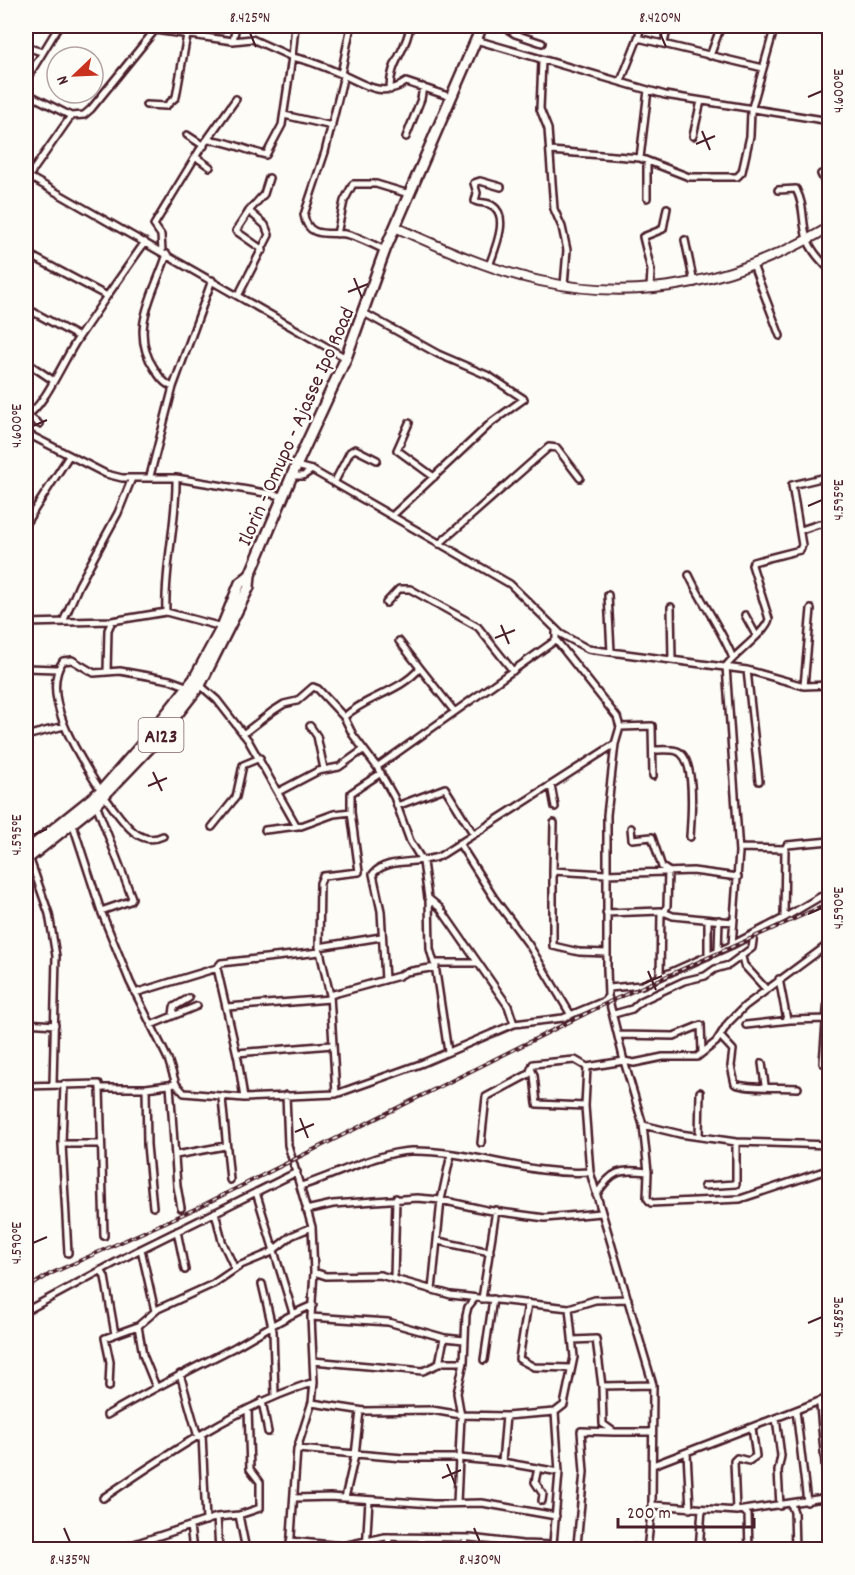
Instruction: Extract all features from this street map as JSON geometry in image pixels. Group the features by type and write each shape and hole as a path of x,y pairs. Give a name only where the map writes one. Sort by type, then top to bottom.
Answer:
{"highway":[{"name":"Ilorin - Omupo - Ajasse Ipo Road","path":"27,856 103,793 153,744 200,685 249,587 250,575 291,476 346,358 394,227 482,26"},
{"name":"Ilorin - Omupo - Ajasse Ipo Road","path":"27,856 96,804 189,687 222,627 240,583 250,575"}],"main road":[{"path":"394,227 489,266 540,281 600,289 650,289 694,283 753,265 788,251 830,227"}],"street":[{"path":"26,80 59,26"},
{"path":"233,41 236,26"},
{"path":"208,140 223,140 247,151 266,155 277,137 284,115 295,26"},
{"path":"351,26 332,126 304,215 309,228 318,234 346,234 385,250"},
{"path":"390,90 390,74 396,57 406,48 410,26"},
{"path":"503,26 515,34 542,43"},
{"path":"621,81 641,26"},
{"path":"664,43 668,26"},
{"path":"710,56 721,26"},
{"path":"550,151 640,158 690,177 737,177 742,172 750,136 752,111 776,26"},
{"path":"824,26 830,50"},
{"path":"26,93 71,116 84,115 92,110 156,28 233,41 252,39 292,57 342,74 371,89 390,90 406,82 451,97"},
{"path":"146,105 166,106 176,97 187,35"},
{"path":"638,38 763,68"},
{"path":"476,40 648,90 752,111 830,121"},
{"path":"26,47 42,52"},
{"path":"542,61 540,109 548,129 554,209 562,227 567,250 564,285"},
{"path":"406,137 421,99 423,87"},
{"path":"640,158 648,90"},
{"path":"173,387 167,385 153,367 143,338 144,311 164,252 161,235 154,225 196,157 236,99"},
{"path":"693,136 701,100"},
{"path":"284,115 332,126"},
{"path":"71,116 27,176 239,294 346,358"},
{"path":"222,132 223,140"},
{"path":"187,135 204,146"},
{"path":"196,157 210,167"},
{"path":"647,161 647,198"},
{"path":"821,174 830,193"},
{"path":"262,250 236,231 264,194 269,178"},
{"path":"489,266 498,237 499,211 493,205 475,201 477,193 474,183 480,181 501,187"},
{"path":"337,234 344,201 353,184 376,184 409,194"},
{"path":"778,190 796,189 805,213 804,229 808,239 830,270"},
{"path":"650,289 651,270 643,237 663,229 667,208"},
{"path":"239,294 262,250 269,231 249,212"},
{"path":"685,240 694,283"},
{"path":"39,424 27,416 54,381 79,337 145,242"},
{"path":"26,253 107,296"},
{"path":"753,265 780,336"},
{"path":"150,476 173,387 212,280"},
{"path":"26,308 79,337"},
{"path":"364,313 438,354 489,376 524,399 492,422 392,516"},
{"path":"26,362 54,381"},
{"path":"409,423 397,450 434,477"},
{"path":"26,433 106,474 122,478 150,476 176,478 283,495"},
{"path":"439,544 549,447 557,448 580,478"},
{"path":"334,483 350,452 355,449 377,460"},
{"path":"26,523 69,456"},
{"path":"296,465 312,470 510,584 556,630 577,645 610,652 726,666 804,686 830,685"},
{"path":"291,476 303,476 312,470"},
{"path":"732,945 739,848 726,666 732,656 756,635 769,619 753,562 800,550 801,530 792,485 830,476"},
{"path":"63,622 79,585 118,513 132,478"},
{"path":"166,612 165,581 176,519 176,478"},
{"path":"801,530 819,524 830,525"},
{"path":"689,575 702,603 722,632 732,656"},
{"path":"386,603 399,589 410,589 478,627 513,670"},
{"path":"608,595 610,652"},
{"path":"670,607 672,659"},
{"path":"804,686 811,609"},
{"path":"26,623 112,621 166,612 222,627"},
{"path":"745,615 756,635"},
{"path":"107,672 108,630 112,621"},
{"path":"556,630 556,640 617,717 620,727 615,744 607,814 608,996 642,1125 648,1159 647,1197 651,1203 740,1199 830,1169"},
{"path":"377,766 556,640"},
{"path":"399,641 454,711"},
{"path":"163,836 155,840 147,840 135,834 103,793 64,726 57,690 57,669 63,661 72,660 94,673 150,676 189,687"},
{"path":"26,668 57,669"},
{"path":"344,717 362,703 406,682 420,668"},
{"path":"747,670 759,781"},
{"path":"200,685 217,700 260,758 298,826"},
{"path":"243,734 273,711 284,704 297,701 314,687 344,717 363,750 377,766 423,862 429,900 430,950 435,965 448,1053"},
{"path":"26,736 64,726"},
{"path":"310,726 317,736 324,770"},
{"path":"620,727 652,726 653,776"},
{"path":"385,980 381,910 373,874 386,866 423,862 441,856 473,833 615,744"},
{"path":"278,792 324,770 339,767 363,750"},
{"path":"653,750 678,751 686,757 691,775 690,837"},
{"path":"212,827 236,797 243,765 260,758"},
{"path":"336,1094 330,997 319,950 321,878 359,872 351,812 351,793 381,773"},
{"path":"551,785 555,807"},
{"path":"398,806 445,788 473,833"},
{"path":"96,804 132,898 130,901 101,911"},
{"path":"265,830 298,826 333,814 351,812"},
{"path":"72,822 101,911 151,1025 173,1084 181,1208"},
{"path":"554,823 552,946 579,952 607,953"},
{"path":"631,828 632,839 652,837 662,867 668,871"},
{"path":"784,918 785,849 787,845 830,841"},
{"path":"459,843 494,898 528,945 571,1015"},
{"path":"739,848 785,849"},
{"path":"27,856 53,930 56,956 53,1084"},
{"path":"554,871 606,874 693,871 738,877"},
{"path":"660,976 662,912 667,906 668,871"},
{"path":"609,988 642,985 754,934 830,891"},
{"path":"429,900 440,908 508,1006 514,1024"},
{"path":"606,913 662,912 732,922"},
{"path":"708,920 708,956"},
{"path":"718,951 719,920"},
{"path":"614,1014 632,1009 641,1001 684,981 705,976 742,957 752,948 754,934"},
{"path":"135,993 217,968 221,963 319,950 381,937"},
{"path":"481,1143 486,1097 529,1074 533,1064 574,1060 586,1066 624,1061 634,1063 663,1057 697,1057 716,1042 745,1006 827,945"},
{"path":"823,1063 828,1019 827,945"},
{"path":"742,957 744,965 766,989"},
{"path":"227,1007 330,997 435,965 476,963"},
{"path":"217,968 237,1053 244,1098"},
{"path":"779,979 787,1020"},
{"path":"100,1088 146,1088 173,1084 184,1093 222,1098 336,1094 448,1053 514,1024 543,1023 571,1015 604,1001 608,996"},
{"path":"173,1015 174,1007 189,998"},
{"path":"151,1025 197,1006"},
{"path":"746,1025 787,1020 828,1019"},
{"path":"26,1023 55,1025"},
{"path":"618,1035 674,1036 700,1025 702,1052"},
{"path":"720,1036 733,1050 731,1066 735,1084 744,1087 765,1085 798,1088"},
{"path":"237,1053 332,1045"},
{"path":"762,1063 765,1085"},
{"path":"290,1540 343,1546 390,1537 466,1538 495,1542 577,1545 596,1549 647,1549 652,1505 653,1385 590,1172 585,1106 586,1066"},
{"path":"531,1069 534,1075 537,1104 585,1106"},
{"path":"64,1084 62,1144 68,1252"},
{"path":"26,1086 99,1084 104,1236"},
{"path":"146,1088 147,1144 153,1207"},
{"path":"699,1136 700,1092"},
{"path":"286,1095 288,1145 312,1227 314,1272 311,1317 314,1382 312,1403 297,1449 290,1550"},
{"path":"222,1098 230,1180"},
{"path":"642,1125 736,1142 830,1145"},
{"path":"704,1186 736,1184 736,1142"},
{"path":"62,1144 100,1144"},
{"path":"176,1155 225,1146"},
{"path":"301,1186 400,1152 451,1154 544,1169 590,1172"},
{"path":"432,1290 441,1200 451,1154"},
{"path":"636,1171 648,1159"},
{"path":"596,1195 613,1174 624,1170 648,1172"},
{"path":"26,1311 141,1249 297,1172"},
{"path":"256,1192 293,1313"},
{"path":"306,1210 333,1204 396,1198 441,1200 544,1218 601,1213"},
{"path":"394,1278 396,1198"},
{"path":"483,1299 496,1210"},
{"path":"215,1212 222,1241 236,1269"},
{"path":"109,1387 110,1362 105,1338 138,1326 155,1311 213,1284 236,1269 274,1250 291,1236 312,1227"},
{"path":"177,1231 185,1270"},
{"path":"438,1241 490,1252"},
{"path":"141,1249 155,1311"},
{"path":"101,1270 105,1277 115,1334"},
{"path":"314,1272 326,1276 371,1274 394,1278 432,1290 475,1298 569,1308 595,1299 628,1299"},
{"path":"262,1284 272,1325 274,1395"},
{"path":"457,1503 461,1415 457,1393 464,1362 468,1306 475,1298"},
{"path":"484,1360 493,1299"},
{"path":"528,1303 519,1359 534,1367 570,1368"},
{"path":"107,1415 293,1313 313,1305"},
{"path":"312,1403 360,1411 432,1410 461,1415 506,1416 555,1412 564,1405 573,1357 569,1308"},
{"path":"311,1317 388,1322 444,1338 464,1341"},
{"path":"138,1326 143,1355 156,1387"},
{"path":"439,1364 444,1338"},
{"path":"573,1340 596,1339 602,1386 603,1424 614,1432"},
{"path":"313,1361 423,1371 439,1364 464,1362"},
{"path":"180,1374 200,1435 206,1521"},
{"path":"103,1498 200,1435 274,1395 314,1382"},
{"path":"602,1386 653,1385"},
{"path":"653,1465 830,1397"},
{"path":"262,1401 268,1432"},
{"path":"817,1402 820,1405 830,1514"},
{"path":"116,1550 217,1517 239,1515 260,1508 260,1482 250,1469 248,1409"},
{"path":"796,1410 807,1502"},
{"path":"345,1498 355,1455 360,1411"},
{"path":"553,1544 560,1457 555,1412"},
{"path":"502,1462 506,1416"},
{"path":"776,1418 781,1456 778,1471 780,1506"},
{"path":"736,1511 734,1461 737,1458 749,1461 756,1456 752,1428"},
{"path":"577,1545 584,1472 581,1431 651,1432"},
{"path":"297,1449 355,1455 459,1458 502,1462 559,1472"},
{"path":"687,1453 690,1509"},
{"path":"537,1468 535,1482 543,1494 542,1501"},
{"path":"295,1498 457,1503 510,1507 556,1516"},
{"path":"652,1505 744,1511 827,1498"},
{"path":"366,1550 369,1500"},
{"path":"791,1504 794,1512 795,1550"},
{"path":"699,1550 702,1509"},
{"path":"744,1511 748,1515 749,1550"},
{"path":"239,1515 246,1550"},
{"path":"217,1517 219,1550"},
{"path":"190,1526 193,1550"},
{"path":"388,1550 390,1537"},
{"path":"419,1550 422,1538"},
{"path":"464,1550 466,1538"},
{"path":"146,1541 147,1550"},
{"path":"495,1542 495,1550"}],"railway":[{"path":"26,1289 50,1274 197,1208 611,1001 830,903"}]}
